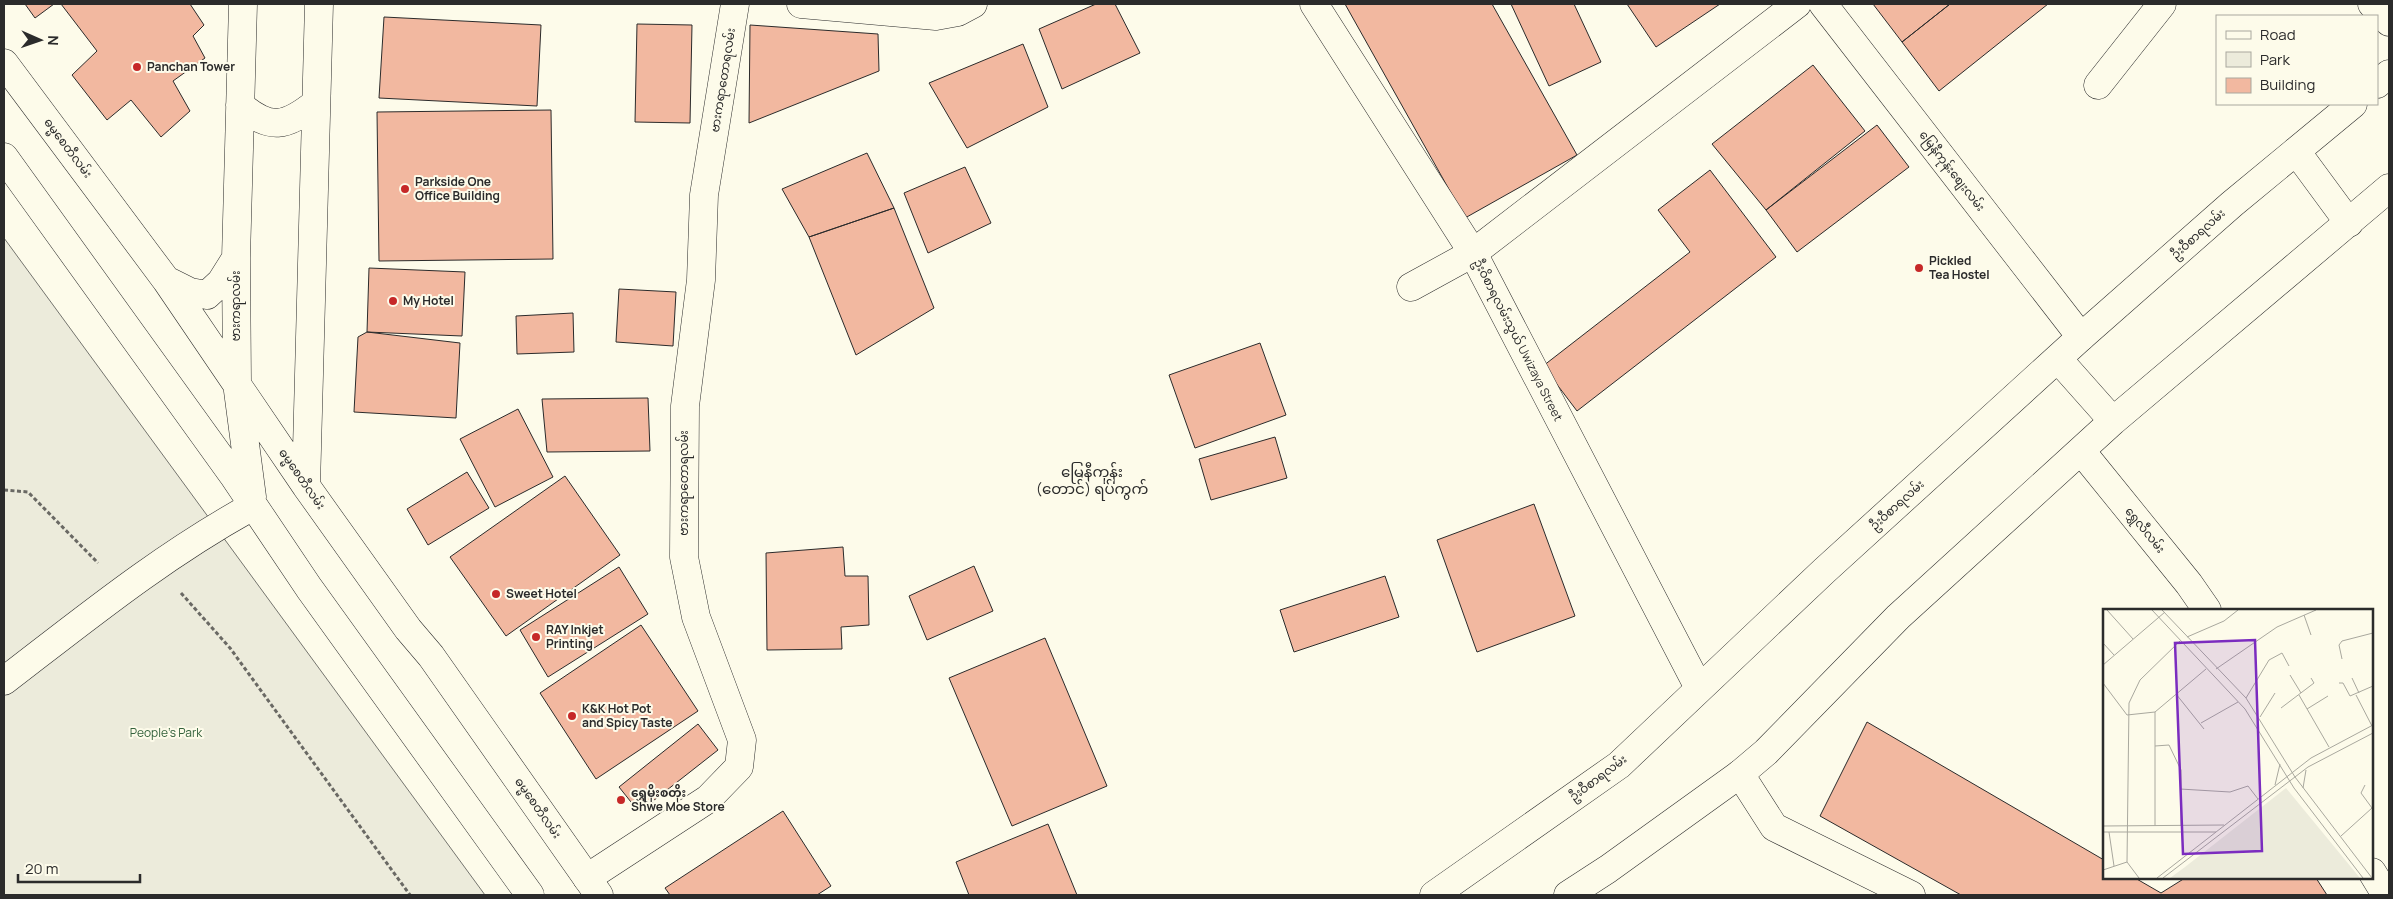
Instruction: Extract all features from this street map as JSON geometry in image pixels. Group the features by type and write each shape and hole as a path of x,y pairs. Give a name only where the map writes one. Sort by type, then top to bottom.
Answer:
{"main road":[{"name":"ဗားကရာလမ်း","path":"244,4 236,258 237,383 253,506"},
{"path":"306,486 319,4"},
{"name":"ဗားကရာတောရလမ်း","path":"593,886 708,800 738,767 742,740 696,617 684,557 685,406 701,280 704,195 735,4"},
{"path":"801,4 936,16 958,12 973,4"},
{"name":"ဦးဝိစာရလမ်းသွယ် Uwizaya Street","path":"1314,4 1473,254 1699,688"},
{"path":"1411,287 1473,254 1797,4"},
{"name":"မြေနီကုန်းစျေးလမ်း","path":"1823,4 2081,337"},
{"path":"2098,85 2162,4"},
{"path":"2372,4 2389,22"},
{"name":"ဓမ္မစေတီလမ်း","path":"4,63 166,280 306,486 408,629 430,656 593,886"},
{"path":"2378,83 2389,74"},
{"path":"240,105 254,117 272,124 288,121 304,113 316,103"},
{"name":"ဦးဝီစာရလမ်း","path":"1434,895 1619,765 1699,688 2081,337 2232,204 2352,105"},
{"path":"2296,151 2349,223"},
{"path":"4,157 234,475 309,588 530,895"},
{"path":"1568,895 1740,774 1766,752 1898,617 2113,422 2389,188"},
{"path":"166,280 190,292 206,296 220,282 236,258"},
{"path":"2058,359 2113,422"},
{"name":"ရွှေလီလမ်း","path":"2082,452 2189,584 2206,609"},
{"path":"4,681 155,565 210,530 253,506"},
{"path":"1740,774 1774,827 1911,895"},
{"path":"2373,874 2386,895"}],"path":[{"path":"4,490 28,492 124,589"},
{"path":"155,565 230,648 410,895"}],"green space":[{"name":"People's Park","path":"4,238 485,895 4,895"}],"building":[{"path":"25,4 54,4 35,18"},
{"name":"Panchan Tower","path":"61,4 190,4 204,25 193,36 205,58 173,81 190,111 161,137 131,100 107,120 72,75 97,51"},
{"path":"1096,4 1115,4 1140,53 1062,89 1039,29"},
{"path":"1345,4 1492,4 1577,155 1465,218"},
{"path":"1511,4 1574,4 1601,62 1549,86"},
{"path":"1627,4 1720,4 1656,47"},
{"path":"1873,4 1950,4 1902,42"},
{"path":"1950,4 2048,4 1939,91 1902,42"},
{"path":"384,17 541,25 537,106 379,98"},
{"path":"637,24 692,25 690,123 635,122"},
{"path":"750,25 878,34 879,71 749,123"},
{"path":"1023,44 1048,107 967,148 929,83"},
{"path":"1813,65 1865,131 1766,210 1712,144"},
{"path":"551,110 553,259 379,261 377,112"},
{"path":"1877,125 1909,167 1797,252 1766,210"},
{"path":"867,153 894,208 809,237 782,189"},
{"path":"965,167 991,223 928,253 904,193"},
{"path":"1710,170 1776,257 1577,411 1543,366 1690,252 1658,210"},
{"path":"894,208 934,308 856,355 809,237"},
{"path":"369,268 465,272 462,336 367,332"},
{"path":"619,289 676,292 673,346 616,342"},
{"path":"573,313 574,352 517,354 516,316"},
{"path":"367,332 460,343 456,418 354,412 358,337"},
{"path":"1260,343 1286,415 1195,448 1169,375"},
{"path":"648,398 650,451 547,452 542,399"},
{"path":"518,409 553,477 495,507 460,439"},
{"path":"1275,437 1287,478 1211,500 1199,459"},
{"path":"467,472 489,508 428,545 407,509"},
{"path":"565,476 620,555 506,636 450,557"},
{"path":"1534,504 1575,616 1477,652 1437,540"},
{"path":"843,547 845,576 868,576 869,625 841,627 842,649 767,650 766,553"},
{"path":"974,566 993,611 927,640 909,596"},
{"path":"619,567 648,614 548,677 520,630"},
{"path":"1385,576 1399,617 1294,652 1280,610"},
{"path":"641,625 698,711 596,779 540,693"},
{"path":"1045,638 1107,786 1012,826 949,678"},
{"path":"1867,722 2103,859 2103,879 2137,879 2161,893 2183,879 2317,879 2327,895 1961,895 1820,816"},
{"path":"698,724 718,750 639,812 619,787"},
{"path":"783,811 831,886 817,895 670,895 665,888"},
{"path":"1048,824 1077,895 969,895 956,862"}],"place":[{"name":"Panchan Tower","path":"137,67"},
{"name":"Parkside One Office Building","path":"405,189"},
{"name":"Pickled Tea Hostel","path":"1919,268"},
{"name":"My Hotel","path":"393,301"},
{"name":"Sweet Hotel","path":"496,594"},
{"name":"RAY Inkjet Printing","path":"536,637"},
{"name":"K&K Hot Pot and Spicy Taste","path":"572,716"},
{"name":"ရွှေမိုးစတိုး Shwe Moe Store","path":"621,800"}],"district":[{"name":"မြေနီကုန်း (တောင်) ရပ်ကွက်","path":"1092,480"}]}
